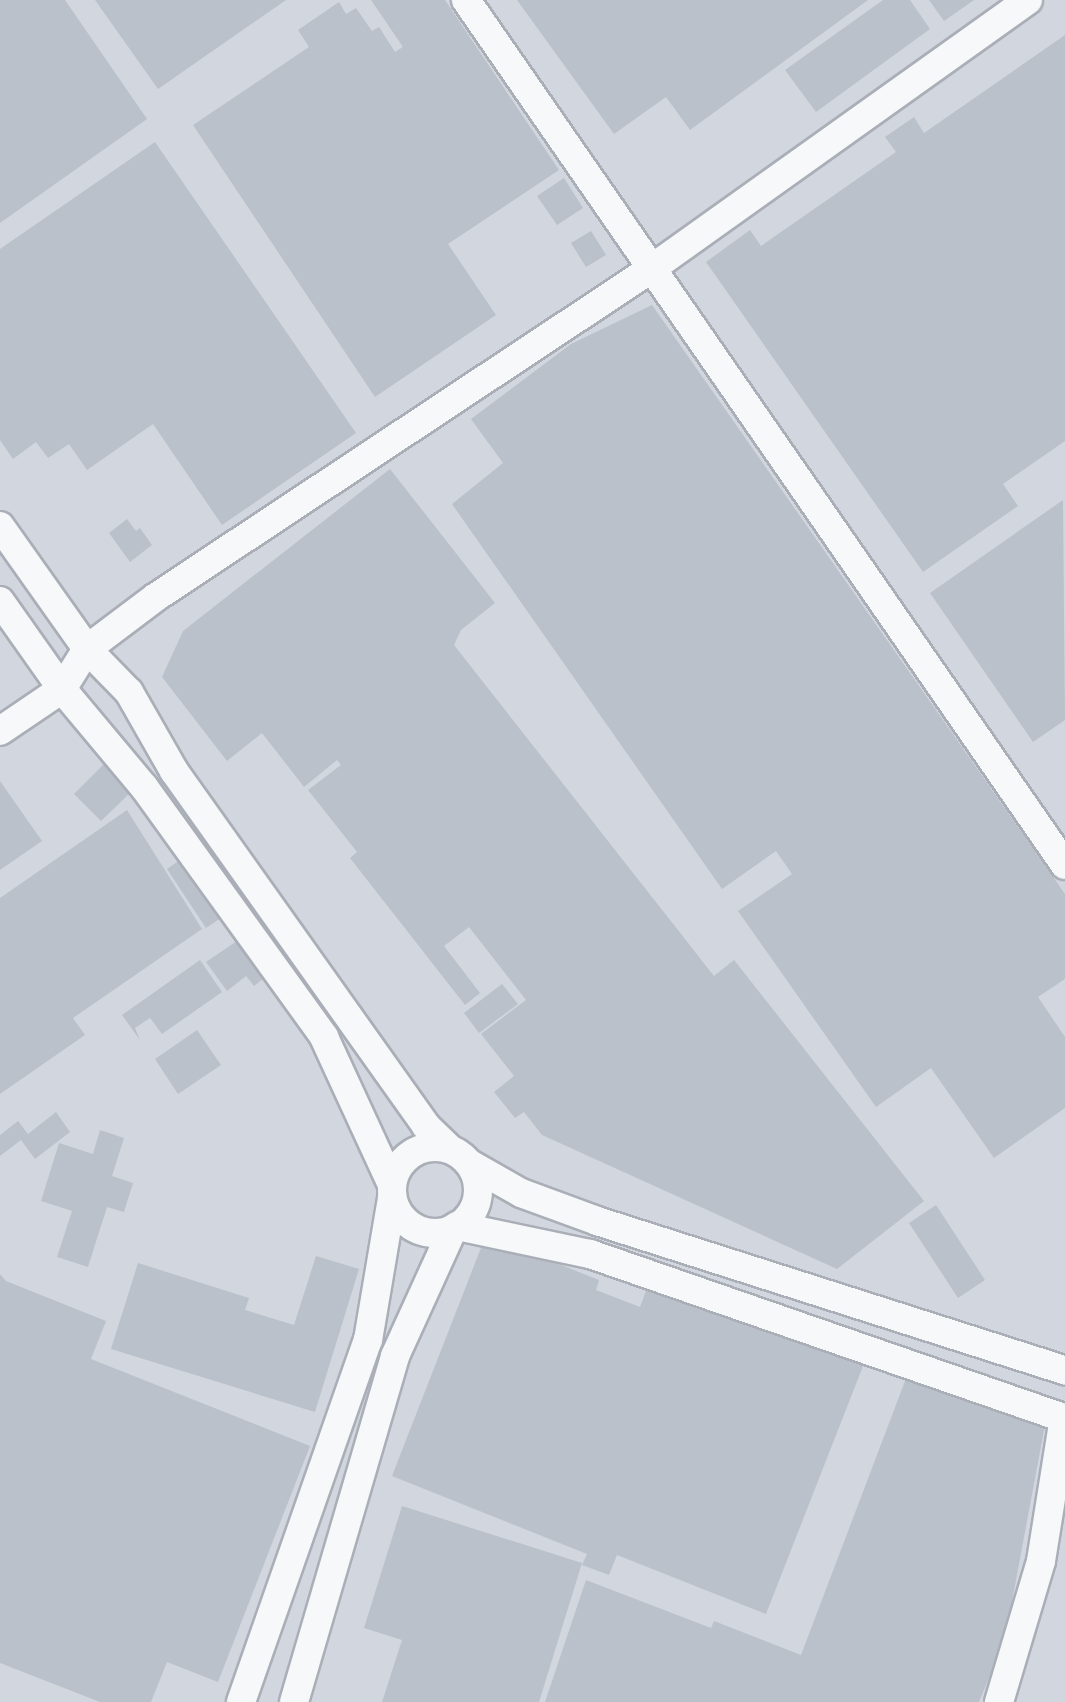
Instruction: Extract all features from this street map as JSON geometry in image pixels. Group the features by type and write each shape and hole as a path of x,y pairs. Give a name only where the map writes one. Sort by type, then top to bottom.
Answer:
{"street":[{"path":"466,0 1065,865"},
{"path":"0,731 62,689 87,649 156,597 651,269 1028,0"},
{"path":"0,526 87,649 129,692 174,771 426,1126 460,1156 521,1193 758,1275 1065,1370"},
{"path":"0,601 62,689 144,787 324,1037 402,1218 413,1228 437,1233 455,1228 590,1254 1062,1422"},
{"path":"241,1702 368,1340 392,1190 405,1158 416,1150 431,1146 460,1156 478,1194 472,1212 455,1228 395,1356 294,1702"},
{"path":"745,1308 758,1275"},
{"path":"999,1702 1041,1561 1062,1422 1058,1392 1065,1379"},
{"path":"1041,1561 1065,1523"}],"shaded area":[{"path":"0,0 1065,0 1065,1702 0,1702"}],"building":[{"path":"0,0 65,0 147,119 0,223"},
{"path":"95,0 286,0 158,89"},
{"path":"371,0 445,0 559,170 448,244 496,315 375,397 193,125 309,47 298,30 339,2 346,14 356,8 372,31 379,27 395,52 403,47"},
{"path":"517,0 868,0 690,130 666,97 614,134"},
{"path":"883,0 910,0 930,29 816,112 785,70"},
{"path":"929,0 974,0 944,21"},
{"path":"1065,35 1065,441 1003,484 1018,506 923,572 706,262 750,230 761,246 896,152 885,137 914,117 924,133"},
{"path":"155,142 356,433 222,525 153,424 87,470 69,444 48,458 36,442 13,459 0,440 0,249"},
{"path":"564,178 583,208 557,225 537,196"},
{"path":"591,231 606,255 586,267 571,243"},
{"path":"652,305 1065,894 1065,979 1038,997 1065,1037 1065,1108 994,1158 931,1068 876,1107 738,911 792,874 776,851 722,889 452,504 503,463 471,419 571,344"},
{"path":"390,469 495,603 461,630 454,645 714,976 734,960 924,1201 837,1269 542,1135 524,1112 515,1118 494,1092 514,1076 481,1034 526,1000 469,927 444,946 480,993 465,1005 350,858 357,852 308,790 341,765 337,760 304,787 262,733 227,761 162,677 183,631"},
{"path":"1063,500 1065,720 1033,742 930,593"},
{"path":"127,519 136,531 140,528 152,545 130,562 109,533"},
{"path":"105,763 132,791 101,821 74,794"},
{"path":"0,781 42,841 0,870"},
{"path":"127,810 202,929 73,1018 85,1035 0,1094 0,898"},
{"path":"184,857 224,916 206,928 167,869"},
{"path":"237,941 264,978 254,986 246,976 227,991 206,962"},
{"path":"200,960 222,992 162,1034 150,1018 135,1028 140,1040 122,1015"},
{"path":"502,984 518,1004 479,1033 464,1013"},
{"path":"197,1030 221,1065 178,1094 155,1059"},
{"path":"56,1112 70,1132 35,1159 21,1140 0,1156 0,1135 18,1121 28,1134"},
{"path":"100,1130 124,1138 112,1176 133,1183 124,1212 107,1207 88,1267 57,1257 72,1211 41,1201 59,1143 93,1154"},
{"path":"936,1205 985,1280 958,1298 909,1223"},
{"path":"486,1235 599,1280 596,1290 640,1307 651,1277 865,1361 766,1614 617,1555 609,1575 582,1565 587,1554 392,1476"},
{"path":"316,1256 359,1269 315,1412 111,1349 138,1263 249,1298 245,1310 294,1325"},
{"path":"0,1274 6,1281 106,1321 91,1359 310,1446 218,1682 167,1662 151,1702 100,1702 0,1663"},
{"path":"910,1368 1045,1425 1005,1639 979,1702 545,1702 586,1580 711,1628 714,1621 801,1655"},
{"path":"402,1506 582,1563 539,1702 382,1702 402,1640 364,1628"}]}
